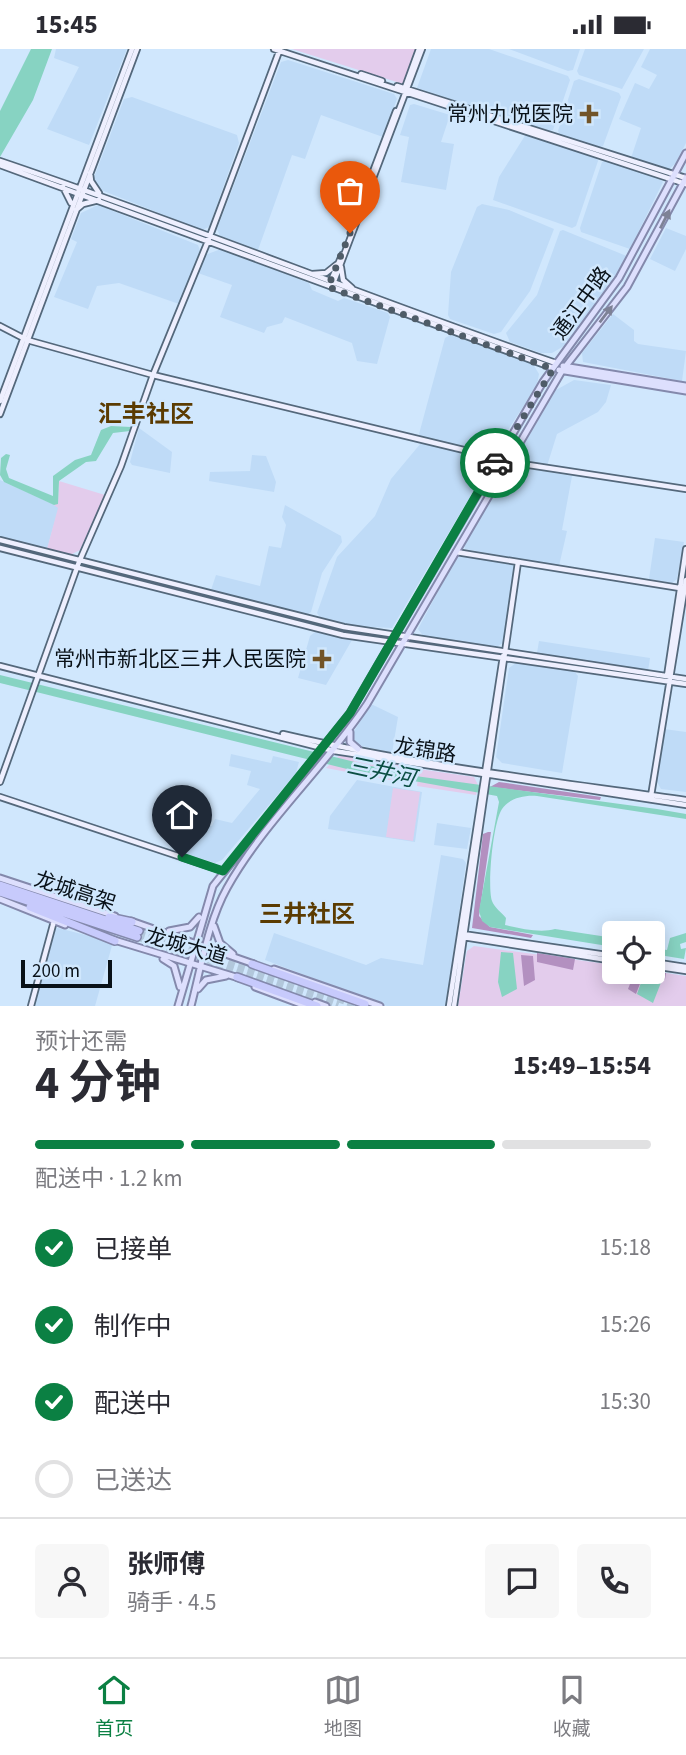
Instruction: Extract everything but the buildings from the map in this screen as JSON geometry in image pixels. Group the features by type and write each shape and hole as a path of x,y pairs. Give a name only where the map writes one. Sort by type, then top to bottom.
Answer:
{"highway":[{"path":"0,882 132,922"},
{"name":"龙城高架","path":"0,882 138,934 0,895"},
{"path":"0,895 115,941"},
{"path":"252,964 364,1005"},
{"path":"235,976 317,1006"}],"main road":[{"path":"0,401 135,49"},
{"path":"0,782 76,569 121,466 153,375 209,239 279,49 685,181"},
{"path":"330,285 421,49"},
{"name":"通江中路","path":"223,871 350,713 497,459 555,366 619,278 686,153"},
{"path":"1,163 81,190 330,285 564,369 686,389"},
{"path":"63,184 88,172"},
{"path":"88,172 100,197"},
{"name":"通江中路","path":"215,919 224,894 238,871 349,731 406,640 564,369 627,287 685,181"},
{"path":"63,184 73,210"},
{"path":"73,210 100,197"},
{"path":"209,239 555,366"},
{"path":"304,273 326,272 340,263"},
{"path":"340,263 343,280 362,294"},
{"path":"0,326 25,339 153,375 497,459"},
{"path":"0,414 25,339"},
{"path":"509,462 686,489"},
{"path":"0,540 333,625 397,635 406,640"},
{"path":"0,548 343,635 392,642 406,640 686,680"},
{"path":"651,797 683,588 686,549"},
{"path":"456,552 683,588"},
{"path":"451,1006 519,562"},
{"path":"683,588 686,580"},
{"path":"504,655 668,677"},
{"path":"650,673 663,669 670,663"},
{"path":"670,663 686,680"},
{"name":"龙锦路","path":"0,665 326,746 334,751 686,802"},
{"path":"349,731 350,742 358,749"},
{"name":"龙锦路","path":"334,751 358,749 486,773"},
{"path":"0,797 223,871 195,924 179,932 160,931"},
{"name":"龙城大道","path":"0,895 54,921 326,1006"},
{"path":"178,1005 207,902"},
{"path":"191,1005 215,919"},
{"path":"215,919 215,933 220,943 238,958"},
{"path":"30,1006 54,921"},
{"name":"龙城大道","path":"132,922 252,964 285,971 380,1006"},
{"path":"462,935 602,956"},
{"path":"144,951 174,966 180,980 178,1005"},
{"path":"665,966 685,968"},
{"path":"191,1005 201,983 212,978 235,976 306,1006"}],"shaded area":[{"path":"56,49 127,49 89,145 47,129 79,67 54,58"},
{"path":"292,49 417,49 403,84"},
{"path":"431,49 489,49 568,76 570,80 553,130 549,131 417,88"},
{"path":"509,49 580,49 573,70 568,71"},
{"path":"585,49 644,49 622,89 579,75 577,71"},
{"path":"650,49 686,49 686,143 676,163 669,169 631,158 641,128 619,119 635,83 649,89 657,75 641,67"},
{"path":"288,60 394,94 397,99 383,137 321,115 305,159 292,155 258,250 220,236 217,229 281,62"},
{"name":"常州九悦医院","path":"579,79 619,93 621,97 603,146 600,147 560,135 558,131 574,81"},
{"path":"132,97 237,135 239,143 209,227 202,230 96,188 93,180 124,99"},
{"path":"410,105 450,115 441,142 454,144 446,190 401,182 409,137 400,135"},
{"path":"526,134 596,156 598,161 576,226 572,228 493,200 499,177"},
{"path":"607,160 658,177 663,182 630,249 581,232 580,228 602,162"},
{"path":"482,204 509,210 554,229 530,291 501,332 494,334 450,319 448,315 451,272 477,207"},
{"path":"98,205 198,245 201,253 179,304 119,283 97,286 88,309 54,297 77,242 71,239 81,213"},
{"path":"666,228 686,236 686,249 675,271 650,259"},
{"path":"560,231 629,257 564,346 552,353 541,353 510,342 506,333 537,295"},
{"path":"221,249 309,283 312,290 338,301 344,298 388,313 390,317 377,364 357,361 352,343 285,317 282,323 267,327 264,333 220,317 232,285 198,273 205,255"},
{"path":"613,314 634,330 634,341 638,344 686,351 682,381 583,362 582,353"},
{"path":"450,335 533,364 539,374 537,385 492,455 421,437 419,434 445,338"},
{"path":"574,380 611,385 606,402 598,412 557,434 547,466 519,462 517,456 556,390"},
{"path":"139,428 172,452 170,473 132,465 130,462"},
{"path":"421,443 484,458 487,468 392,628 353,626 320,617 317,613 337,557 375,516 391,479"},
{"path":"252,455 266,456 276,482 274,492 209,481 210,472 250,471"},
{"path":"519,467 572,476 562,530 567,531 559,566 465,549 464,544 507,471"},
{"path":"0,480 59,507 47,549 0,537"},
{"path":"59,481 105,495 80,550 70,555 47,549 58,508 54,505 58,503"},
{"path":"285,505 341,536 342,542 322,573 311,612 307,615 211,590 216,575 260,586 269,546 281,548 286,525 282,517"},
{"path":"655,538 684,542 677,579 672,583 649,579"},
{"path":"463,556 513,565 515,568 503,643 495,648 424,637 418,629 456,558"},
{"name":"常州市新北区三井人民医院","path":"315,632 352,640 326,685 298,678 310,636"},
{"path":"539,641 650,658 648,671 537,653"},
{"path":"516,663 574,671 578,676 562,773 502,763 496,757 509,668"},
{"path":"371,704 398,717 392,753 354,744 353,733"},
{"path":"664,729 686,732 686,792 661,789 656,780"},
{"path":"231,754 271,763 273,756 299,762 296,773 222,860 215,863 182,852 192,820 212,826 215,819 232,823 260,789 247,785 251,771 229,766"},
{"path":"341,754 410,767 410,784 326,768"},
{"path":"419,769 474,777 478,785 476,795 417,786"},
{"path":"357,780 422,792 415,842 328,829 330,816"},
{"path":"499,782 601,797 600,800 490,787"},
{"path":"393,788 420,792 413,841 386,837"},
{"path":"437,823 471,828 467,849 434,845"},
{"path":"491,832 479,916 490,927 533,935 531,938 472,928 483,834"},
{"path":"441,855 463,859 466,863 446,1006 387,1006 265,960 274,933 366,965 381,958 423,965"},
{"path":"54,927 113,942 95,1006 32,1006"},
{"path":"474,946 602,963 602,984 665,984 665,973 686,976 686,1006 458,1006 467,951"},
{"path":"537,953 575,959 573,970 537,962"},
{"path":"521,955 533,956 535,980 524,986"},
{"path":"630,984 640,984 636,994 628,989"}],"water":[{"path":"31,49 52,49 33,100 0,157 0,111"},
{"path":"111,426 131,427 130,431 113,433 96,461 86,462 59,481 58,504 54,505 4,482 0,475 1,458 6,454 10,455 6,469 9,478 53,496 53,476 75,460 91,455 101,430"},
{"name":"三井河","path":"0,675 408,775 657,809 686,814 686,819 537,796 513,800 505,805 499,816 491,869 492,901 506,918 505,925 538,931 555,929 602,936 602,945 490,927 482,921 479,911 499,802 497,796 347,769 0,683"},
{"path":"686,933 686,942 680,944 681,949 686,948 684,959 665,956 670,938"},
{"path":"501,952 513,953 517,989 502,997 498,982"},
{"path":"641,984 660,984 653,1003 637,994"}],"tunnel":[{"path":"139,931 359,1006"},
{"path":"137,937 338,1006"}],"way so far":[{"path":"350,233 328,287 553,369 495,463"}],"place":[{"name":"常州九悦医院","path":"589,114"},
{"name":"常州市新北区三井人民医院","path":"322,659"}],"district":[{"name":"汇丰社区","path":"146,414"},
{"name":"三井社区","path":"307,914"}],"route":[{"path":"182,857 223,871 325,748 371,681 495,463"}]}
